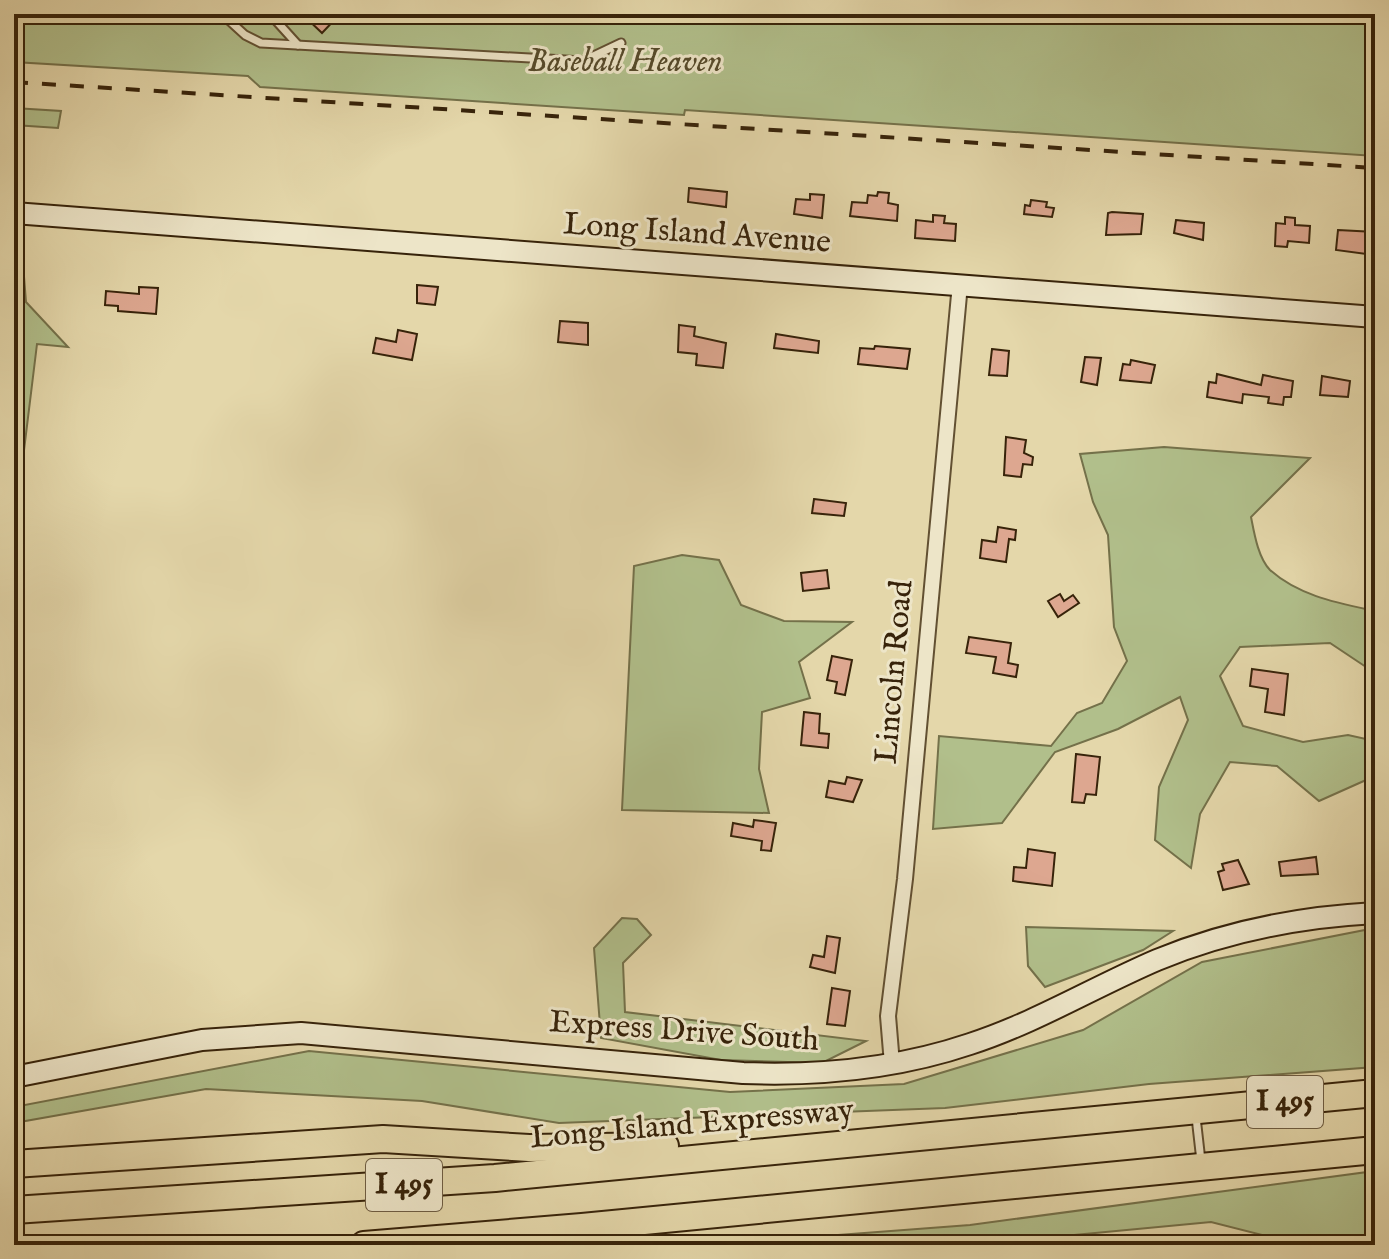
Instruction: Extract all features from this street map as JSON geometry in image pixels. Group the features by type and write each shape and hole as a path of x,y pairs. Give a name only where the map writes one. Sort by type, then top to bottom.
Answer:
{"highway":[{"name":"Long Island Expressway","path":"14,1210 311,1192 793,1150 1375,1093"},
{"path":"14,1164 383,1139 529,1148 693,1146 793,1150"},
{"name":"I 495","path":"364,1245 1375,1150"}],"main road":[{"name":"Long Island Avenue","path":"14,213 1375,317"},
{"name":"Express Drive South","path":"14,1077 202,1040 301,1033 743,1073 817,1074 892,1064 996,1035 1157,960 1206,942 1288,921 1375,913"}],"street":[{"name":"Lincoln Road","path":"892,1064 888,1016 905,879 960,284"}],"lane":[{"path":"222,14 245,35 261,43 583,61 621,43"},
{"path":"270,14 298,45"},
{"path":"1196,1111 1202,1167"}],"green space":[{"name":"Baseball Heaven","path":"14,14 1375,14 1375,156 685,110 684,115 260,87 248,76 14,62"},
{"path":"14,108 61,111 58,128 14,125"},
{"path":"14,251 22,251 26,302 68,347 37,344 14,532"},
{"path":"1164,447 1310,458 1251,517 1257,545 1270,570 1293,586 1320,597 1375,611 1375,673 1330,643 1240,647 1220,676 1243,726 1303,742 1348,735 1375,741 1375,776 1319,801 1277,766 1230,762 1200,814 1191,868 1155,840 1159,787 1188,720 1180,697 1118,729 1055,752 1002,823 933,829 939,736 1051,746 1077,713 1102,703 1127,661 1114,627 1108,535 1093,502 1080,454"},
{"path":"682,555 719,560 741,605 784,621 852,622 799,662 810,698 762,712 759,769 769,813 622,810 634,566"},
{"path":"622,918 637,919 651,935 623,963 625,1012 866,1041 822,1063 721,1060 601,1038 594,948"},
{"path":"1026,927 1173,931 1143,950 1045,987 1028,966"},
{"path":"1375,928 1375,1067 1149,1084 945,1108 559,1123 422,1101 206,1089 14,1123 14,1107 309,1051 730,1092 904,1084 1083,1030 1202,962"},
{"path":"1375,1171 1375,1245 1302,1245 1211,1222 967,1245 704,1245 970,1225"}],"building":[{"path":"302,14 340,14 322,33"},
{"path":"689,188 727,192 726,207 688,202"},
{"path":"878,192 889,193 888,203 898,205 897,221 850,216 852,202 867,203 868,195 877,196"},
{"path":"810,194 824,195 822,218 794,214 796,199 810,200"},
{"path":"1031,200 1047,202 1046,207 1054,208 1052,217 1024,214 1025,205 1030,206"},
{"path":"1108,213 1143,214 1141,234 1106,235"},
{"path":"933,215 945,216 944,223 956,224 955,241 915,238 916,220 933,222"},
{"path":"1285,217 1295,218 1295,225 1310,226 1309,243 1288,241 1287,247 1275,246 1276,223 1285,224"},
{"path":"1176,220 1204,223 1203,240 1174,233"},
{"path":"1338,230 1375,232 1374,255 1336,250"},
{"path":"417,285 438,287 435,305 417,303"},
{"path":"139,287 158,288 156,314 118,311 118,306 105,305 106,291 139,294"},
{"path":"560,321 588,323 588,345 558,342"},
{"path":"679,325 695,327 694,336 726,343 723,368 696,365 697,354 678,352"},
{"path":"398,330 417,334 412,360 373,353 376,338 396,342"},
{"path":"776,334 819,341 818,353 774,348"},
{"path":"875,346 910,349 907,369 858,364 860,348 874,349"},
{"path":"992,349 1009,351 1007,376 989,375"},
{"path":"1085,357 1101,358 1097,385 1081,382"},
{"path":"1131,360 1155,365 1151,383 1120,380 1123,364 1130,365"},
{"path":"1217,374 1261,385 1263,375 1293,381 1291,397 1284,397 1283,405 1268,403 1269,397 1243,394 1242,403 1207,397 1209,382 1216,383"},
{"path":"1322,376 1350,381 1348,397 1320,395"},
{"path":"1006,437 1026,440 1024,453 1033,457 1032,465 1023,464 1021,477 1004,475"},
{"path":"814,499 846,503 844,516 812,513"},
{"path":"998,527 1016,530 1015,540 1009,539 1006,562 980,558 982,540 996,542"},
{"path":"827,570 829,588 803,591 801,573"},
{"path":"1060,594 1064,601 1073,595 1079,603 1058,617 1048,601"},
{"path":"969,637 1011,643 1008,663 1018,665 1016,677 993,673 996,657 966,653"},
{"path":"832,656 852,660 845,695 835,693 837,682 827,680"},
{"path":"1252,669 1288,674 1284,715 1265,712 1268,689 1250,686"},
{"path":"804,712 820,714 819,733 829,734 828,748 801,745"},
{"path":"1076,754 1100,757 1096,795 1086,794 1084,803 1072,802"},
{"path":"847,777 862,780 853,802 826,797 829,781 845,784"},
{"path":"754,820 776,823 771,851 761,850 762,841 731,836 733,823 753,827"},
{"path":"1028,849 1055,853 1052,886 1013,881 1014,867 1026,868"},
{"path":"1316,857 1318,874 1281,876 1279,862"},
{"path":"1238,860 1249,884 1223,890 1218,872 1224,870 1222,864"},
{"path":"827,936 840,938 835,973 810,967 813,955 824,957"},
{"path":"832,988 850,991 845,1026 827,1024"}],"railway":[{"path":"14,82 1375,168"}]}
